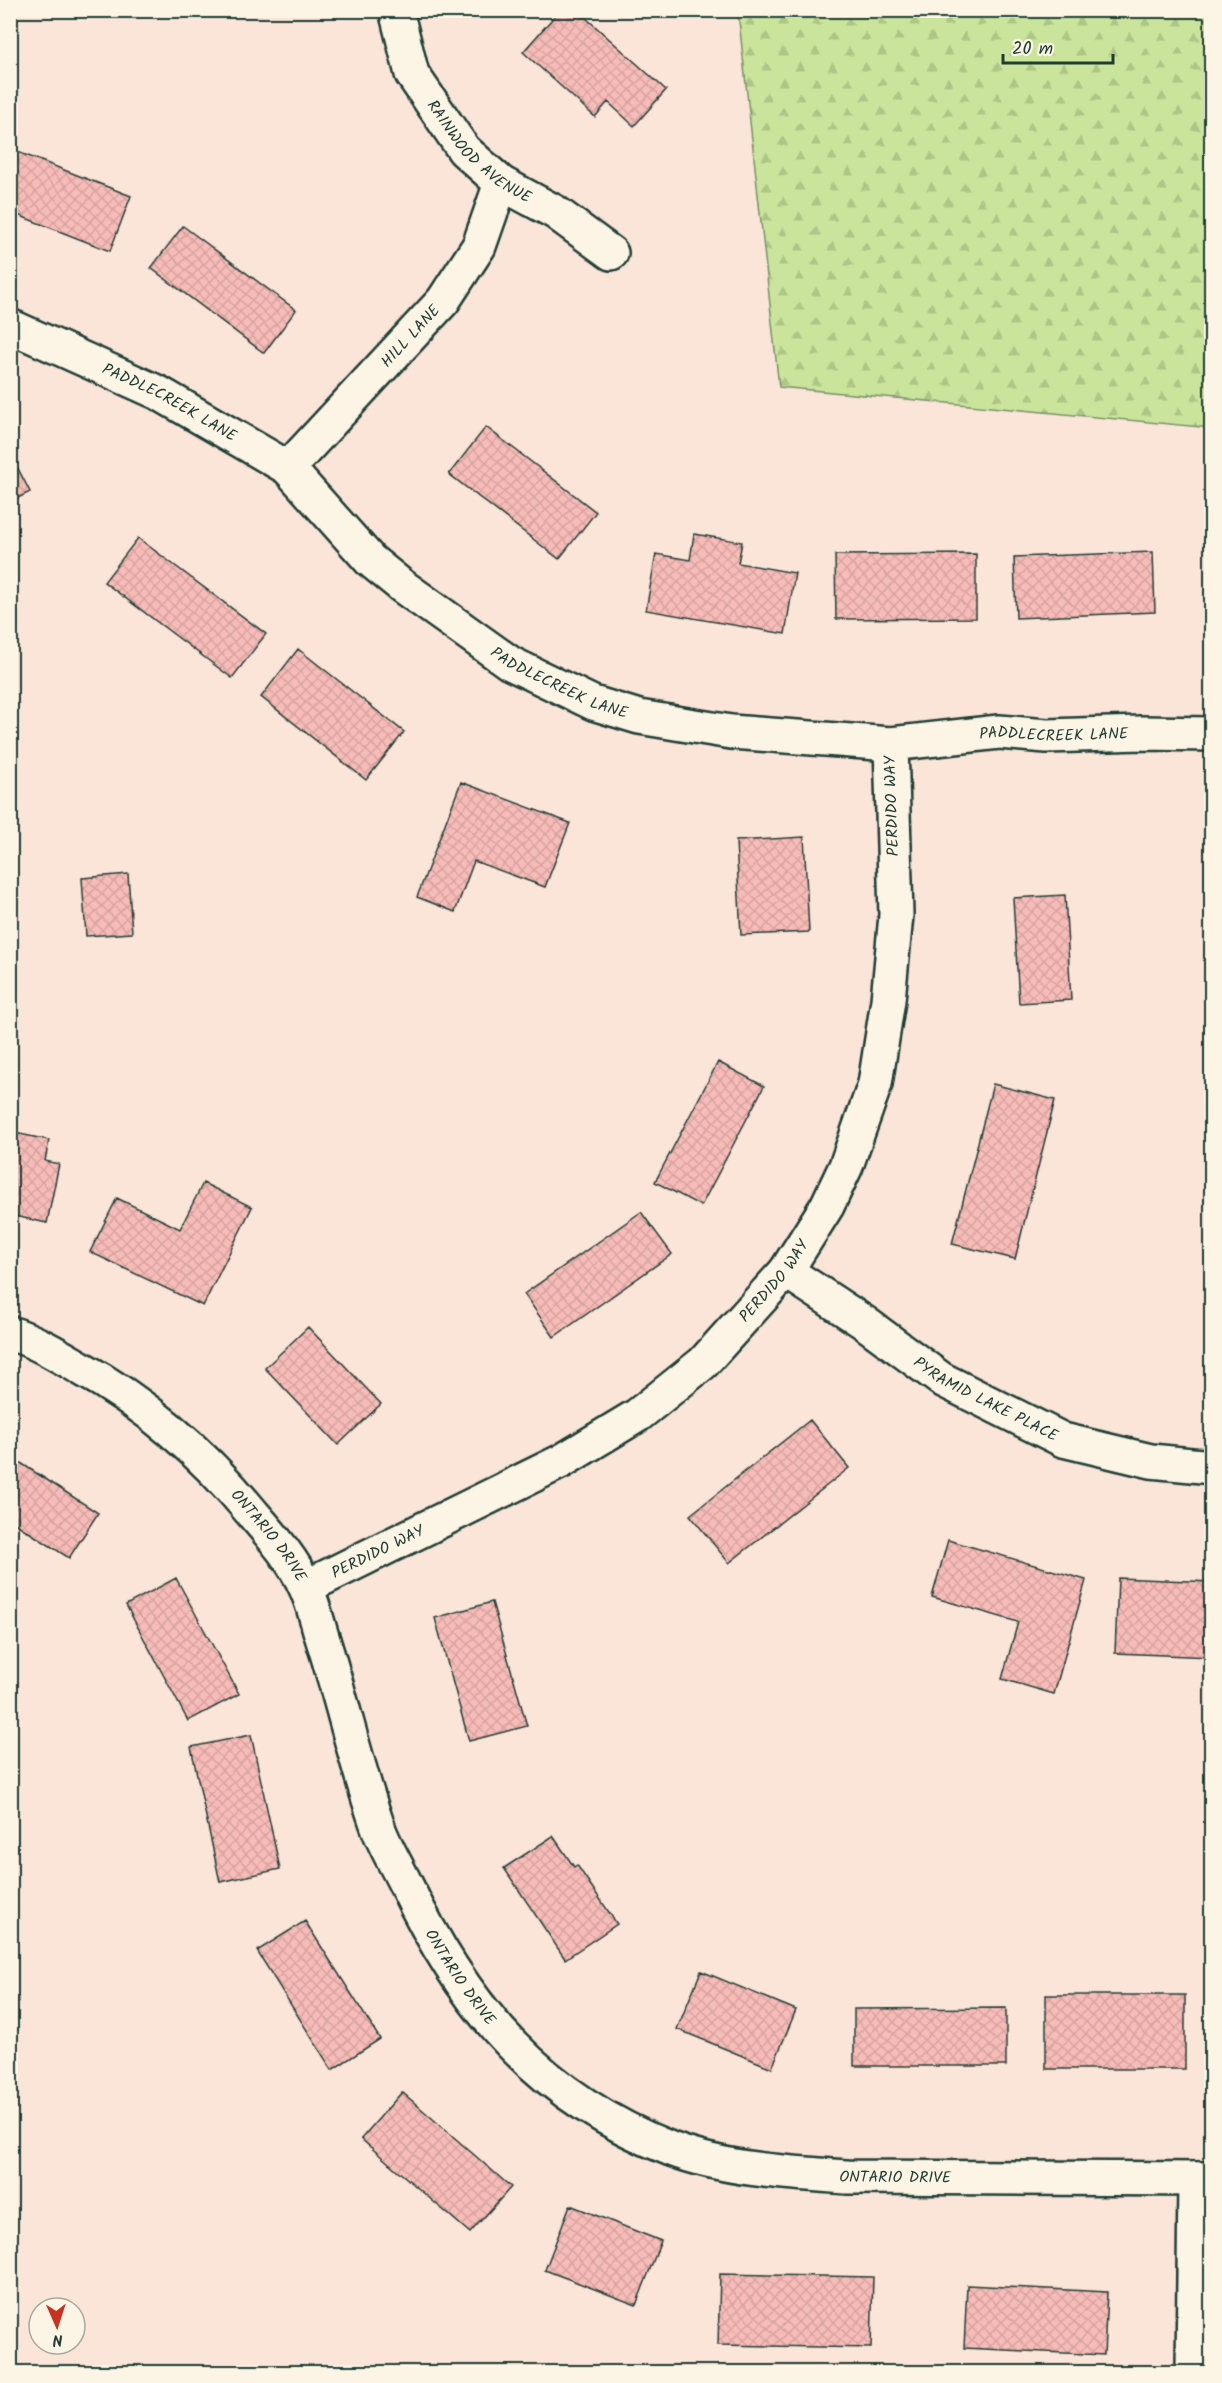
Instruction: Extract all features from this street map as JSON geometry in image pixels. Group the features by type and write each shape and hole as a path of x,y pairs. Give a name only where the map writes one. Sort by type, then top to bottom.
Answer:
{"street":[{"name":"RAINWOOD AVENUE","path":"396,10 412,74 464,150 501,183 555,212 611,254"},
{"name":"HILL LANE","path":"288,468 443,301 479,246 501,183"},
{"name":"PADDLECREEK LANE","path":"10,326 159,393 288,468 370,560 402,586 510,663 593,703 639,717 731,732 891,744 999,732 1047,736 1140,733 1212,734"},
{"name":"PERDIDO WAY","path":"306,1587 562,1461 638,1415 703,1363 786,1271 828,1206 846,1166 875,1084 888,1000 896,915 891,744"},
{"name":"PYRAMID LAKE PLACE","path":"786,1271 866,1323 941,1379 1063,1440 1151,1461 1212,1467"},
{"name":"ONTARIO DRIVE","path":"10,1333 34,1341 114,1386 152,1412 220,1473 279,1544 306,1587 342,1699 379,1829 418,1911 462,1987 520,2055 591,2111 672,2149 715,2162 804,2174 848,2177 1203,2179"},
{"path":"1192,2373 1203,2179"}],"green space":[{"path":"738,11 1211,11 1211,428 779,387"}],"building":[{"path":"560,10 577,10 666,90 634,126 608,102 595,117 523,52"},
{"path":"10,149 131,196 110,251 10,212"},
{"path":"183,226 296,310 264,353 151,268"},
{"path":"486,427 596,512 559,559 449,474"},
{"path":"10,453 30,492 10,502"},
{"path":"694,534 742,542 738,563 795,573 785,634 646,610 656,554 690,560"},
{"path":"138,538 266,634 232,678 104,582"},
{"path":"1153,552 1155,612 1016,618 1014,557"},
{"path":"976,554 976,618 836,619 835,555"},
{"path":"298,649 404,732 366,780 261,697"},
{"path":"461,782 570,823 545,887 474,861 455,912 417,897"},
{"path":"804,837 809,932 741,935 736,841"},
{"path":"128,874 132,933 86,936 82,878"},
{"path":"1065,895 1071,1000 1019,1003 1013,898"},
{"path":"718,1062 764,1086 701,1206 655,1182"},
{"path":"993,1084 1055,1100 1015,1259 952,1244"},
{"path":"10,1132 49,1140 45,1161 59,1164 47,1223 10,1215"},
{"path":"203,1183 252,1207 203,1306 90,1252 117,1198 180,1229"},
{"path":"641,1212 672,1254 554,1337 524,1294"},
{"path":"1212,1323 1212,1347 1205,1345"},
{"path":"308,1327 381,1404 338,1445 265,1368"},
{"path":"810,1420 849,1468 729,1563 690,1515"},
{"path":"10,1456 98,1513 69,1558 10,1520"},
{"path":"948,1540 1086,1580 1054,1694 1002,1679 1018,1622 932,1597"},
{"path":"176,1578 239,1694 188,1721 126,1605"},
{"path":"1118,1578 1212,1582 1212,1657 1115,1653"},
{"path":"492,1602 527,1726 469,1741 435,1618"},
{"path":"251,1735 280,1869 220,1882 191,1747"},
{"path":"553,1836 574,1867 577,1865 617,1924 565,1959 504,1868"},
{"path":"305,1921 380,2039 332,2070 257,1951"},
{"path":"701,1971 796,2010 772,2068 677,2029"},
{"path":"1046,1995 1185,1995 1185,2069 1046,2069"},
{"path":"1006,2008 1006,2066 854,2066 854,2009"},
{"path":"402,2092 511,2187 470,2233 361,2139"},
{"path":"570,2205 661,2241 636,2305 545,2270"},
{"path":"720,2274 873,2277 871,2348 718,2345"},
{"path":"967,2285 1107,2292 1104,2355 964,2348"}]}
